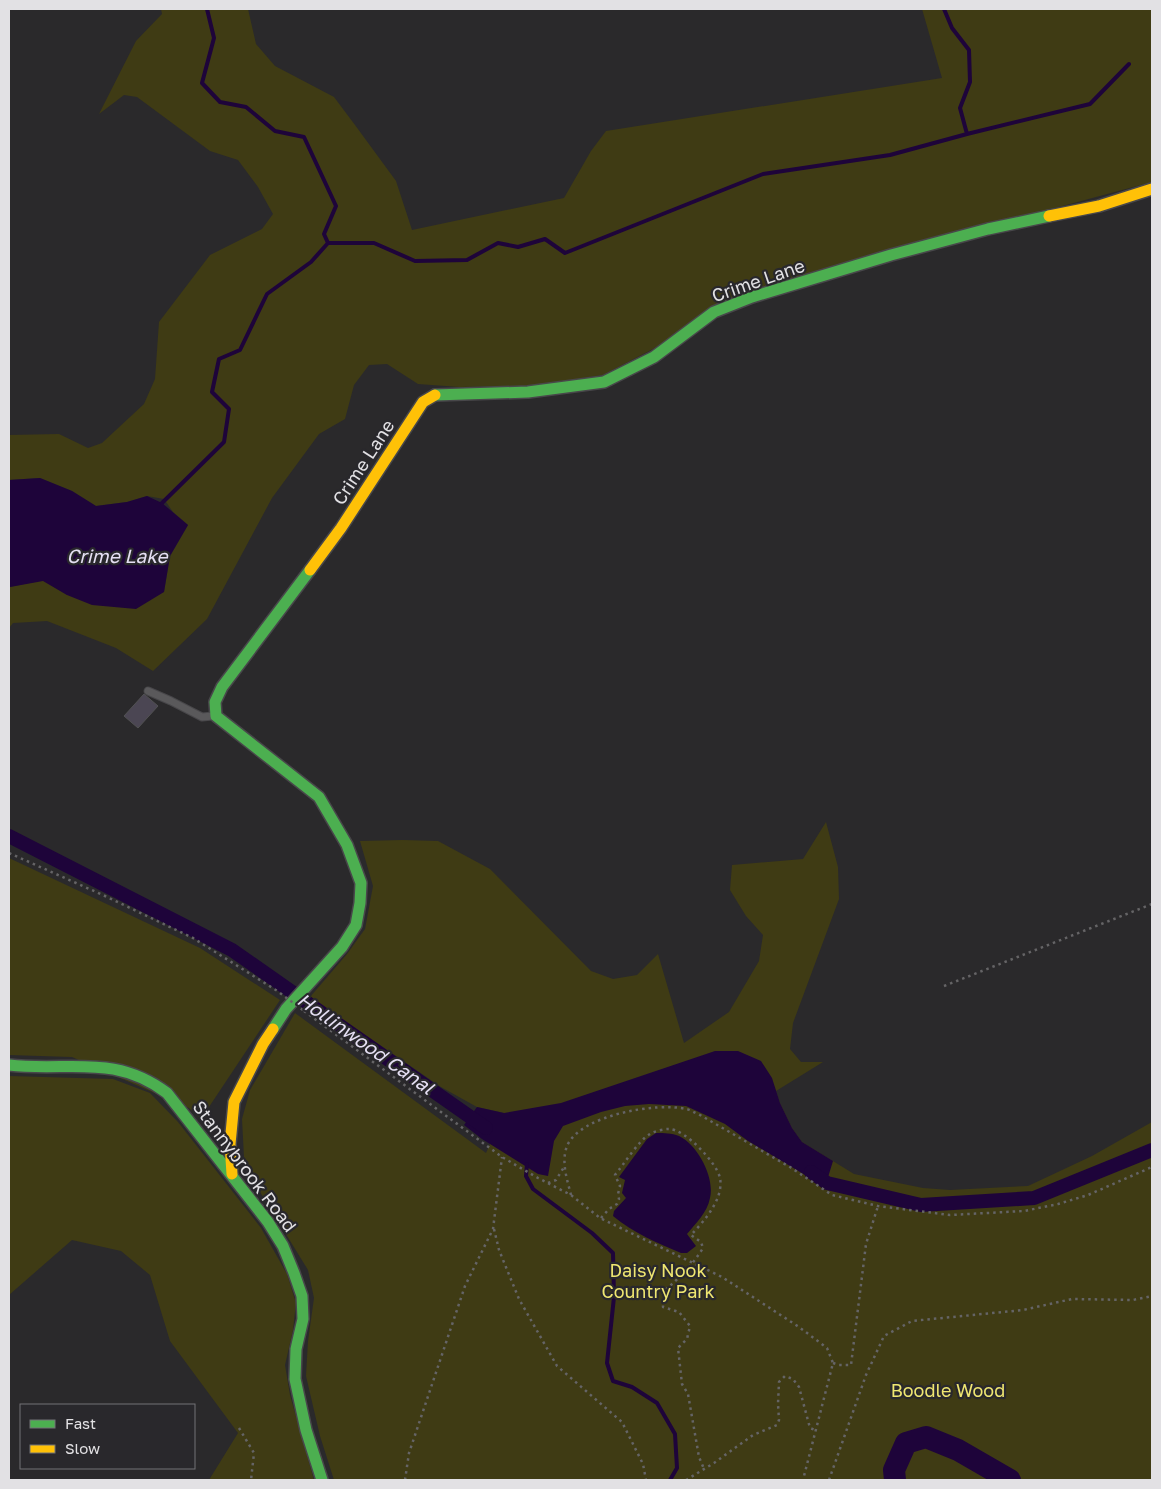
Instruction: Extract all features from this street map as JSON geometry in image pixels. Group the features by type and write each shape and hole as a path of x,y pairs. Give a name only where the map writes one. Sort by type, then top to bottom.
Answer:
{"street":[{"name":"Crime Lane","path":"216,716 215,702 222,687 341,528 423,402 436,394 528,392 604,382 654,358 714,312 752,298 891,254 988,229 1099,206 1152,189"},
{"path":"216,716 319,797 347,845 360,883 360,903 356,925 342,947 286,1009 263,1044 234,1102 230,1144 232,1174"},
{"name":"Stannybrook Road","path":"9,1065 24,1067 86,1065 139,1075 167,1093 232,1174 268,1222 283,1246 302,1296 303,1319 296,1349 295,1379 306,1430 322,1480"}],"lane":[{"path":"148,691 202,717 216,716"}],"path":[{"path":"9,853 193,938 280,993 519,1168 571,1195 601,1218 722,1277 799,1327 827,1348 833,1362 803,1480"},
{"path":"944,986 1152,904"},
{"path":"571,1195 564,1167 567,1145 579,1131 596,1121 638,1109 685,1109 700,1115 790,1167 832,1195 878,1206 950,1215 1024,1211 1088,1196 1152,1167"},
{"path":"601,1218 609,1209 617,1204 619,1199 620,1186 615,1175 649,1134 656,1131 670,1129 687,1137 701,1149 720,1178 719,1192 713,1208 692,1235 701,1242 703,1248 693,1264 663,1292 663,1307 680,1312 690,1326 687,1339 678,1348 682,1384 688,1394 699,1457 704,1469"},
{"path":"502,1157 494,1229 499,1250 519,1299 557,1366 622,1422 643,1464 646,1480"},
{"path":"548,1184 556,1180 564,1167"},
{"path":"833,1362 839,1365 851,1365 866,1244 878,1206"},
{"path":"405,1480 409,1453 465,1286 494,1229"},
{"path":"829,1480 866,1375 884,1336 912,1321 1023,1310 1072,1299 1133,1300 1152,1296"},
{"path":"686,1480 754,1435 777,1425 779,1420 779,1382 785,1376 793,1379 799,1387 810,1428 815,1430"},
{"path":"239,1428 254,1453 251,1480"}],"green space":[{"path":"161,9 248,9 256,44 275,66 334,97 355,125 396,181 412,230 564,198 591,151 606,131 942,78 922,9 1152,9 1152,182 750,290 653,349 603,375 531,386 459,387 418,384 387,364 369,365 354,385 345,419 319,434 272,498 207,619 153,671 116,648 47,621 13,623 9,628 9,589 10,587 43,580 67,595 164,592 170,556 188,525 173,512 164,499 147,496 127,502 96,506 72,491 40,478 9,480 9,435 59,434 88,448 102,443 144,404 155,379 159,322 210,255 262,229 273,214 258,187 238,160 210,151 137,97 124,95 99,114 136,41 162,14"},
{"name":"Daisy Nook Country Park","path":"826,822 838,867 839,899 793,1023 790,1049 801,1062 823,1062 776,1091 792,1128 802,1142 854,1174 923,1188 950,1190 1028,1186 1092,1156 1152,1122 1152,1480 334,1480 320,1436 306,1376 308,1341 314,1298 308,1270 257,1187 244,1157 242,1119 250,1090 295,1013 486,1153 504,1113 477,1107 441,1087 310,997 347,954 365,929 373,886 360,841 438,841 490,869 591,971 613,979 637,975 658,954 684,1043 729,1012 759,961 763,935 746,916 730,890 732,865 803,859"},
{"path":"9,858 200,948 280,1000 201,1119 189,1108 72,1057 9,1055"},
{"path":"9,1076 113,1079 150,1093 178,1122 261,1228 287,1274 296,1303 293,1330 285,1365 290,1395 314,1480 209,1480 238,1433 170,1341 150,1275 121,1251 72,1240 9,1295"}],"water":[{"name":"Crime Lake","path":"40,478 72,491 96,506 127,502 147,496 162,503 188,525 170,556 164,592 136,609 92,605 67,595 43,581 10,587 9,589 9,480"},
{"path":"715,1051 738,1051 761,1061 772,1078 780,1103 792,1128 802,1142 833,1161 825,1187 748,1141 725,1124 686,1106 649,1104 625,1106 601,1112 563,1126 554,1141 548,1176 538,1174 482,1139 464,1125 477,1107 504,1113 561,1103"},
{"path":"656,1133 673,1134 686,1140 704,1163 710,1181 710,1198 706,1208 687,1234 696,1246 687,1253 681,1253 646,1237 629,1228 613,1216 614,1211 626,1198 622,1193 625,1180 619,1177 647,1139"}],"building":[{"path":"144,694 158,706 138,728 124,716"}],"waterway":[{"path":"207,9 214,38 202,83 220,102 246,107 275,131 304,137 336,206 324,234 328,243"},
{"path":"944,9 952,28 969,50 970,82 960,108 967,134"},
{"path":"162,503 224,442 229,409 212,392 219,359 240,350 267,294 311,262 328,243 374,243 415,261 467,260 498,243 518,247 545,239 565,253 763,174 890,155 1090,104 1129,64"},
{"name":"Hollinwood Canal","path":"9,836 232,950 486,1128"},
{"path":"811,1172 827,1183 921,1205 1034,1198 1152,1150"},
{"path":"527,1164 526,1176 533,1189 592,1233 613,1253 614,1297 607,1363 613,1381 632,1387 657,1403 675,1434 677,1468 670,1480"},
{"path":"895,1480 894,1470 906,1443 926,1437 958,1450 1010,1480"}],"traffic: fast":[{"path":"435,395 528,392 604,382 654,357 714,312 752,297 891,255 988,229 1049,216"},
{"path":"273,1029 286,1009 342,947 356,925 361,883 347,845 319,797 216,716 215,702 222,687 310,570"},
{"path":"9,1065 109,1068 147,1081 167,1093 268,1222 283,1246 302,1296 303,1319 296,1349 295,1379 306,1430 322,1480"}],"traffic: slow":[{"path":"1049,216 1099,206 1152,189"},
{"path":"310,570 341,528 423,402 435,395"},
{"path":"232,1174 230,1144 234,1102 263,1044 273,1029"}],"park label":[{"name":"Boodle Wood","path":"948,1390"}]}
